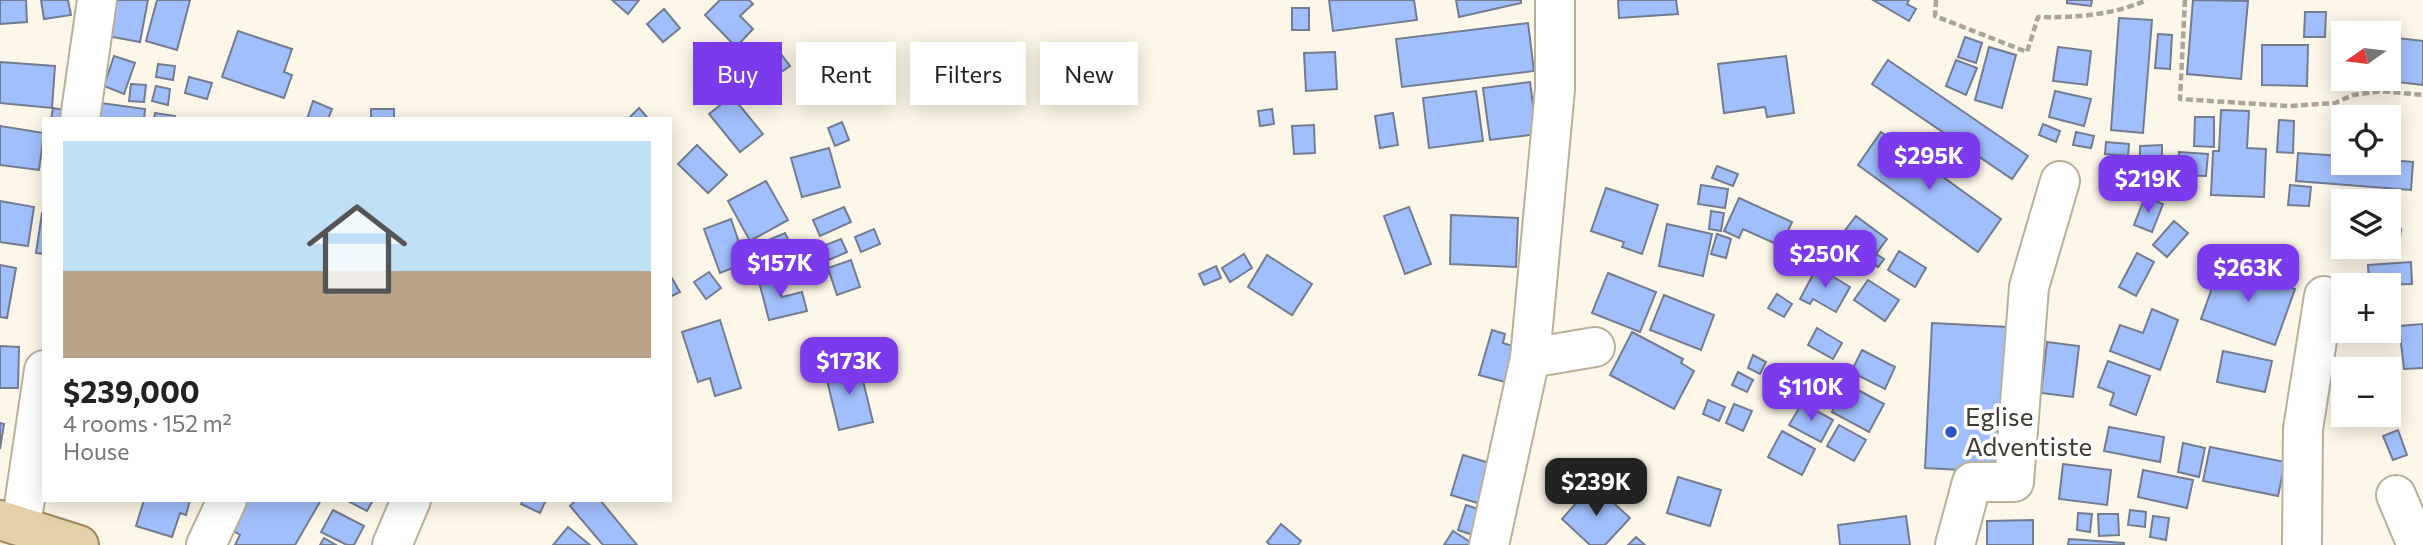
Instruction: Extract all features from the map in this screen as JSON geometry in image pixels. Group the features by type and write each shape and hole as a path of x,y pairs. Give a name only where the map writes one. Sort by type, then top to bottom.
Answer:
{"main road":[{"path":"11,523 79,545"}],"street":[{"path":"80,117 97,0"},
{"path":"1489,545 1530,358 1555,89 1555,0"},
{"path":"1955,545 1972,482 2014,482 2029,287 2060,181"},
{"path":"2302,545 2303,429 2324,296"},
{"path":"1530,358 1595,346"},
{"path":"11,523 42,379"},
{"path":"2396,495 2417,545"},
{"path":"206,545 226,502"},
{"path":"392,545 410,502"}],"path":[{"path":"1936,0 1935,16 2027,52 2038,17 2070,18 2125,9 2147,0"},
{"path":"2185,0 2180,99 2289,106 2335,103 2353,94 2381,91 2423,95"}],"building":[{"path":"0,0 26,0 27,22 0,24"},
{"path":"41,0 68,0 71,15 44,19"},
{"path":"113,0 148,0 140,42 107,36"},
{"path":"157,0 190,0 177,50 146,41"},
{"path":"612,0 639,0 628,14"},
{"path":"720,0 749,0 753,4 740,16 753,29 741,42 731,42 705,15"},
{"path":"1329,0 1414,0 1417,20 1333,31"},
{"path":"1456,0 1521,0 1521,3 1459,17"},
{"path":"1618,0 1676,0 1678,14 1619,18"},
{"path":"1873,0 1909,0 1907,4 1916,9 1909,21"},
{"path":"2067,0 2092,0 2091,6 2067,3"},
{"path":"2193,0 2248,1 2241,79 2187,74"},
{"path":"1292,8 1309,8 1309,30 1292,30"},
{"path":"664,9 680,28 663,42 647,24"},
{"path":"2305,12 2326,12 2325,37 2304,37"},
{"path":"2119,18 2152,20 2143,133 2111,130"},
{"path":"1528,23 1534,71 1402,87 1396,39"},
{"path":"238,31 292,49 284,72 292,75 284,98 222,77"},
{"path":"2158,34 2172,35 2170,69 2155,68"},
{"path":"1965,37 1982,43 1976,63 1958,57"},
{"path":"2401,38 2423,41 2423,85 2401,82"},
{"path":"2262,45 2308,45 2307,86 2262,85"},
{"path":"1989,47 2016,55 2002,108 1975,100"},
{"path":"2058,47 2091,51 2087,85 2053,81"},
{"path":"1335,52 1337,89 1306,91 1304,53"},
{"path":"782,55 790,66 782,71"},
{"path":"114,56 135,63 124,94 104,86"},
{"path":"1786,56 1794,113 1767,117 1765,107 1724,113 1718,64"},
{"path":"1888,60 2028,156 2012,179 1872,84"},
{"path":"1956,60 1977,68 1966,95 1946,86"},
{"path":"0,62 55,66 52,108 0,103"},
{"path":"158,64 175,66 173,80 156,77"},
{"path":"189,77 212,83 207,99 185,93"},
{"path":"1530,82 1537,134 1490,140 1483,88"},
{"path":"131,84 146,85 144,102 129,101"},
{"path":"156,86 170,89 168,105 152,101"},
{"path":"1476,91 1483,141 1429,148 1423,98"},
{"path":"2055,91 2091,99 2084,126 2049,117"},
{"path":"313,101 332,109 329,117 308,117"},
{"path":"101,103 145,109 144,117 100,117"},
{"path":"720,105 739,105 763,134 740,152 709,114"},
{"path":"53,108 70,111 69,117 51,117"},
{"path":"639,108 647,117 630,117"},
{"path":"371,109 394,109 394,117 371,117"},
{"path":"1272,109 1274,124 1260,126 1258,111"},
{"path":"2221,110 2249,111 2247,148 2266,149 2264,197 2211,195 2213,151 2219,151"},
{"path":"155,113 175,116 175,117 154,117"},
{"path":"1393,113 1398,145 1380,148 1375,116"},
{"path":"2195,117 2214,117 2214,147 2194,146"},
{"path":"2279,120 2294,121 2293,153 2277,152"},
{"path":"842,122 849,140 835,146 828,128"},
{"path":"2043,124 2060,131 2056,142 2039,135"},
{"path":"1314,125 1315,153 1294,154 1292,126"},
{"path":"0,126 42,133 39,170 0,165"},
{"path":"1881,132 2001,219 1978,252 1858,165"},
{"path":"2076,132 2094,136 2091,148 2073,145"},
{"path":"2106,142 2129,144 2128,156 2105,154"},
{"path":"697,145 727,175 708,193 678,164"},
{"path":"2162,145 2162,159 2140,160 2140,146"},
{"path":"829,148 840,187 802,197 791,158"},
{"path":"2179,152 2208,154 2206,176 2177,175"},
{"path":"2298,153 2331,155 2331,175 2401,175 2401,161 2413,162 2411,190 2296,181"},
{"path":"1717,166 1738,174 1733,186 1712,178"},
{"path":"766,181 788,220 750,241 728,201"},
{"path":"1701,185 1728,189 1725,208 1698,204"},
{"path":"2290,185 2311,187 2309,206 2288,205"},
{"path":"1606,188 1658,205 1642,254 1622,247 1624,242 1591,231"},
{"path":"2145,197 2163,204 2152,232 2134,225"},
{"path":"1739,198 1792,222 1781,246 1743,229 1739,238 1724,231"},
{"path":"0,201 34,207 28,246 0,242"},
{"path":"844,207 851,222 820,236 813,220"},
{"path":"1409,207 1431,264 1405,274 1384,216"},
{"path":"1711,211 1724,213 1721,231 1709,229"},
{"path":"42,213 42,254 36,253"},
{"path":"1451,215 1518,218 1516,267 1450,264"},
{"path":"1856,216 1887,239 1876,254 1884,259 1878,267 1864,257 1868,251 1843,233"},
{"path":"731,219 746,263 720,273 704,229"},
{"path":"2174,221 2188,233 2167,257 2153,245"},
{"path":"1667,224 1712,234 1703,276 1659,266"},
{"path":"874,229 880,244 861,252 855,237"},
{"path":"785,233 795,255 757,271 748,249"},
{"path":"1717,234 1731,239 1726,258 1711,254"},
{"path":"841,239 847,252 829,260 823,246"},
{"path":"1899,251 1926,268 1915,287 1888,270"},
{"path":"2137,253 2154,262 2136,296 2119,287"},
{"path":"1244,254 1252,268 1230,282 1222,268"},
{"path":"1267,255 1312,284 1292,315 1248,287"},
{"path":"851,260 860,287 837,295 828,268"},
{"path":"2411,262 2412,284 2401,284 2401,273 2368,273 2368,265"},
{"path":"2221,263 2295,289 2275,345 2201,319"},
{"path":"0,265 16,268 7,318 0,317"},
{"path":"1216,266 1221,278 1204,285 1199,274"},
{"path":"1817,267 1850,287 1836,312 1813,299 1810,304 1800,299"},
{"path":"709,272 721,288 706,299 694,282"},
{"path":"775,273 782,297 802,292 807,311 769,320 758,278"},
{"path":"1608,273 1656,292 1640,332 1592,313"},
{"path":"672,278 680,292 672,296"},
{"path":"1868,280 1899,300 1885,321 1854,300"},
{"path":"1777,294 1792,304 1784,317 1768,308"},
{"path":"1664,295 1714,315 1701,350 1650,330"},
{"path":"2152,309 2178,320 2160,370 2110,351 2120,325 2143,333"},
{"path":"720,320 741,388 715,396 710,378 698,382 682,332"},
{"path":"1932,323 2008,327 2000,472 1925,468"},
{"path":"2423,324 2423,368 2404,369 2401,326"},
{"path":"1817,328 1842,343 1833,359 1808,345"},
{"path":"1492,330 1505,334 1503,343 1515,347 1505,382 1479,375"},
{"path":"1632,332 1683,359 1681,363 1694,371 1674,409 1610,375"},
{"path":"2047,342 2079,346 2073,397 2041,393"},
{"path":"0,346 19,347 18,388 0,388"},
{"path":"1862,350 1895,367 1885,389 1851,372"},
{"path":"2223,351 2272,361 2265,392 2217,382"},
{"path":"1753,355 1766,362 1760,374 1748,368"},
{"path":"2108,361 2150,376 2136,415 2110,405 2114,393 2098,387"},
{"path":"859,364 873,422 839,430 825,372"},
{"path":"1738,372 1753,380 1747,392 1732,385"},
{"path":"1847,384 1884,404 1869,432 1832,412"},
{"path":"1708,400 1725,407 1719,421 1703,414"},
{"path":"1802,403 1833,420 1821,442 1789,425"},
{"path":"1734,404 1752,411 1743,431 1726,423"},
{"path":"0,423 4,424 0,449"},
{"path":"1839,425 1866,440 1854,461 1827,446"},
{"path":"2109,427 2164,437 2160,462 2104,451"},
{"path":"2398,430 2407,455 2393,460 2383,436"},
{"path":"1782,431 1815,449 1802,475 1768,457"},
{"path":"2183,443 2205,448 2199,477 2178,472"},
{"path":"2210,447 2285,462 2278,496 2203,481"},
{"path":"1463,455 1496,465 1484,505 1451,495"},
{"path":"2063,464 2111,470 2107,505 2059,499"},
{"path":"2143,470 2193,480 2187,508 2138,497"},
{"path":"1678,477 1721,490 1710,526 1667,513"},
{"path":"1593,484 1630,518 1605,545 1590,545 1562,519"},
{"path":"143,502 189,502 186,515 180,513 172,537 136,526"},
{"path":"234,502 320,502 295,545 235,545 240,535 221,524"},
{"path":"350,502 372,502 367,511"},
{"path":"522,502 545,502 540,513 521,504"},
{"path":"574,502 602,502 637,545 603,545 570,506"},
{"path":"1466,505 1487,512 1479,537 1458,530"},
{"path":"333,510 364,526 354,545 347,545 321,532"},
{"path":"2130,510 2146,512 2145,527 2128,525"},
{"path":"2078,513 2092,514 2090,532 2077,530"},
{"path":"2098,514 2118,514 2119,535 2099,536"},
{"path":"1906,516 1910,545 1840,545 1838,525"},
{"path":"2153,516 2169,518 2166,540 2150,537"},
{"path":"2033,520 2033,545 1987,545 1987,521"},
{"path":"1281,524 1301,541 1298,545 1270,545 1267,542"},
{"path":"568,527 590,545 553,545"},
{"path":"1453,531 1475,545 1444,545"},
{"path":"1636,537 1645,545 1628,545"},
{"path":"324,538 336,545 320,545"},
{"path":"2069,539 2124,543 2124,545 2068,545"}],"place":[{"name":"Eglise Adventiste","path":"1951,432"}]}
